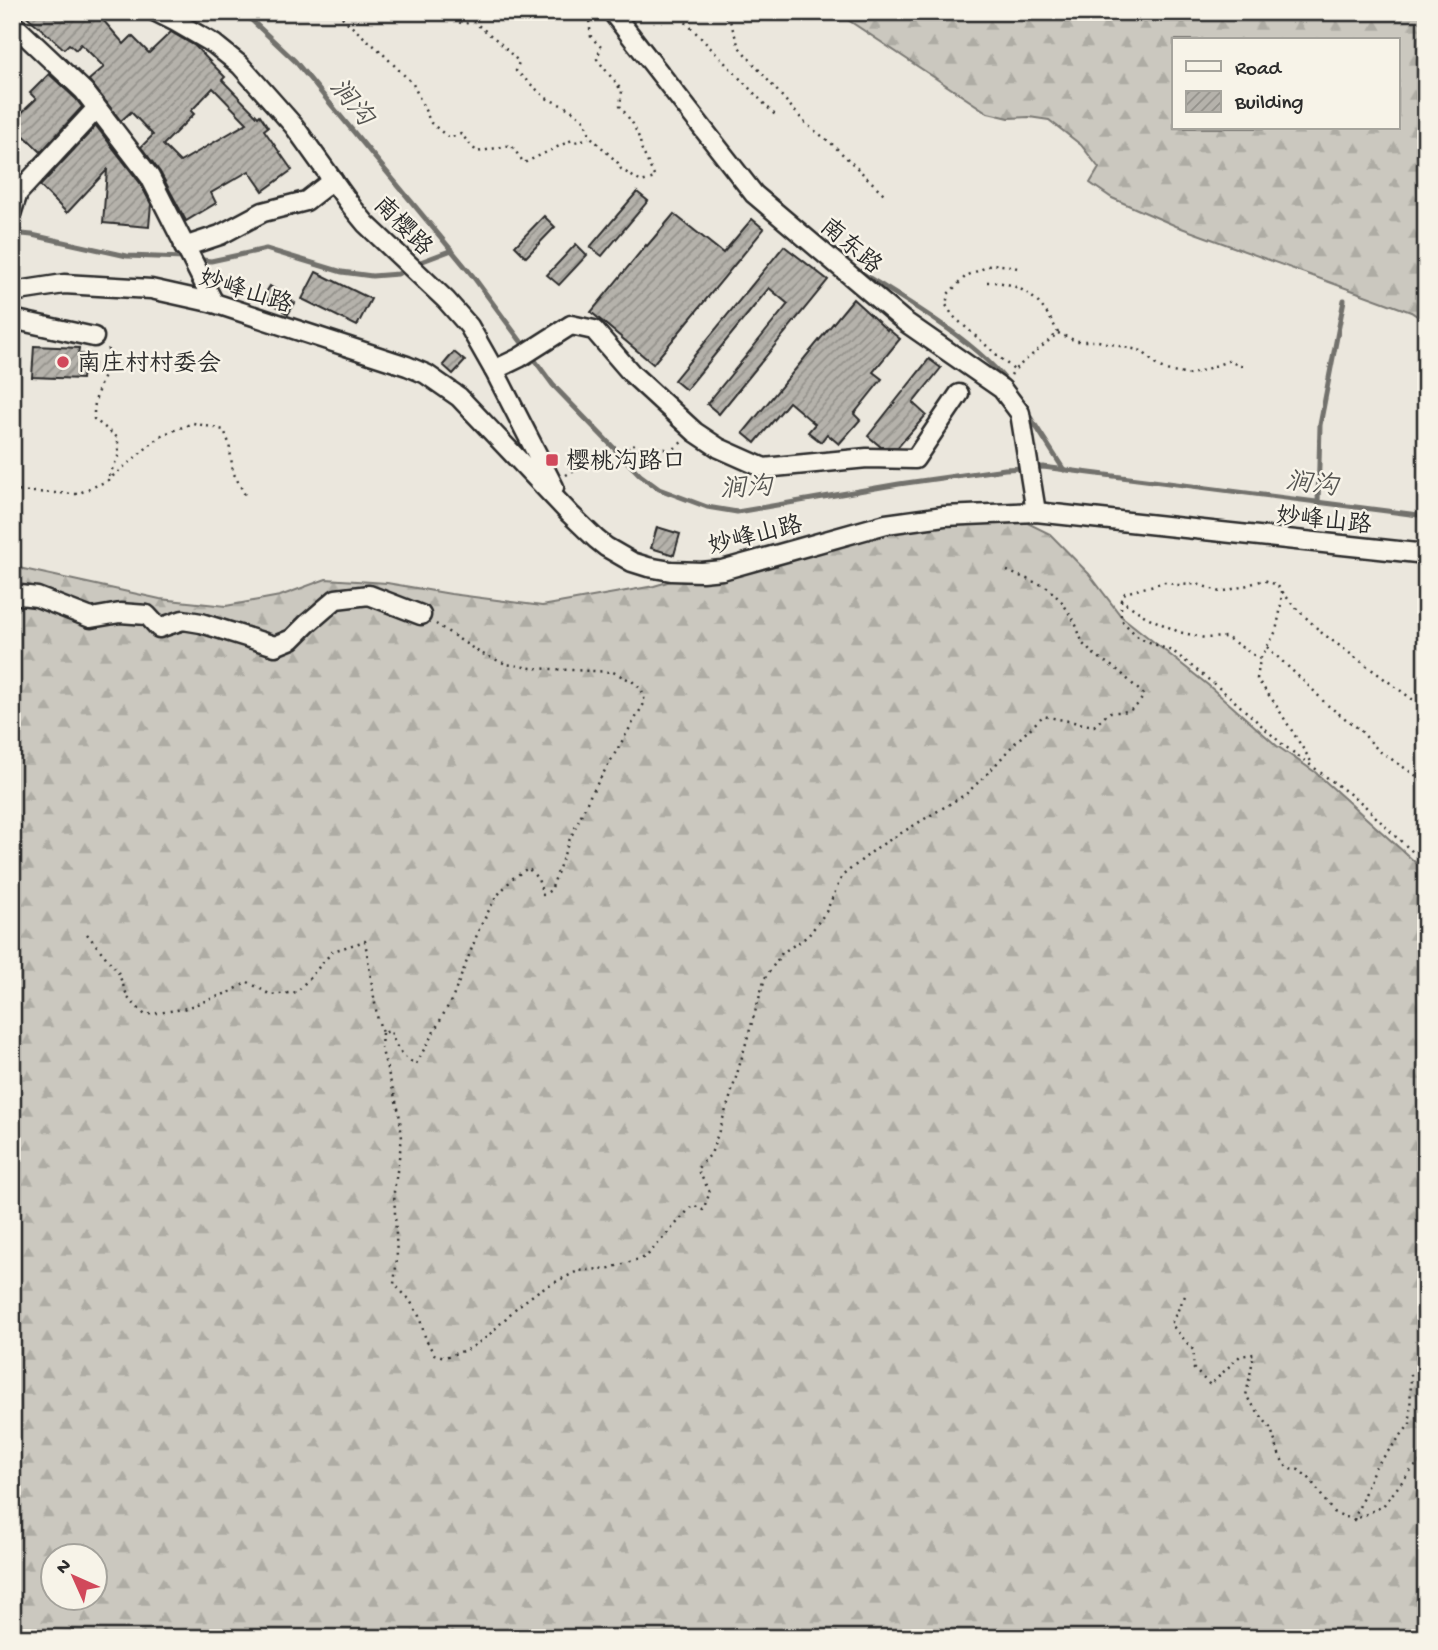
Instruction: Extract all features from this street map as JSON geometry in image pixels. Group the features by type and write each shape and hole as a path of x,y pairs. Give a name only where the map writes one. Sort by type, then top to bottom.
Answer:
{"street":[{"name":"南樱路","path":"156,12 214,44 240,65 294,126 359,215 469,326 570,514"},
{"name":"南东路","path":"612,12 754,194 904,321 1002,389 1020,412 1035,512"},
{"path":"12,23 84,91 150,177 214,303"},
{"path":"12,211 18,193 97,108"},
{"path":"188,255 263,212 306,201 333,180"},
{"name":"妙峰山路","path":"12,292 64,284 152,289 214,303 426,374 459,397 596,539 632,562 671,571 722,570 886,524 944,516 1035,512 1426,554"},
{"path":"12,319 94,337"},
{"path":"494,370 519,358 571,325 594,330 632,374 695,432 719,449 764,467 867,458 915,459 959,394"},
{"path":"12,594 37,597 91,618 120,612 147,615 159,628 183,621 201,623 275,646 292,639 336,599 369,596 421,615"}],"path":[{"path":"337,12 413,84 431,123 449,138 461,134 477,152 512,145 524,163 572,140 575,142 591,137"},
{"path":"437,12 441,17 448,14 463,24 474,22 519,62 516,71 546,99 570,109 583,120 591,137 621,169 640,181 654,178 640,148 640,140 633,124 620,106 622,91 597,59 601,47 591,37 589,20 584,12"},
{"path":"676,12 776,116"},
{"path":"720,12 730,21 739,47 806,124 831,143 885,195"},
{"path":"1014,370 953,316 946,305 948,293 966,275 993,264 1017,268"},
{"path":"987,282 1014,285 1033,297 1049,314 1058,333 1076,341 1098,341 1142,351 1157,366 1190,375 1228,361 1244,367"},
{"path":"1011,374 1058,333"},
{"path":"94,337 115,356 104,375 93,405 94,419 118,438 118,457 107,481"},
{"path":"12,491 77,494 107,481 162,435 193,423 224,430 229,443 233,472 246,497"},
{"path":"578,468 590,456 597,463 602,458 610,466 633,444 640,450 646,444 654,453 662,446 669,453 673,449"},
{"path":"87,934 118,972 128,998 145,1014 183,1009 230,992 248,982 271,995 297,992 333,951 365,941 376,1016 383,1033 381,1046 399,1112 402,1138 394,1191 397,1258 394,1284 409,1299 419,1316 426,1340 434,1354 445,1357 469,1349 487,1337 517,1307 541,1289 578,1271 610,1268 646,1257 692,1205 702,1210 710,1192 697,1169 712,1154 765,978 782,953 808,936 826,912 842,876 878,846 967,794 1043,716 1094,726 1111,712 1128,712 1140,702 1144,695 1119,671 1083,644 1063,603 1048,587 1007,571"},
{"path":"1426,703 1412,699 1322,634 1277,585 1264,580 1221,592 1197,584 1177,585 1165,582 1125,593 1121,600 1121,620 1139,638 1174,652 1229,696 1282,744 1363,804 1395,836 1426,860"},
{"path":"1282,591 1276,631 1260,659 1257,679 1314,766"},
{"path":"1121,600 1179,632 1205,638 1226,637 1260,659"},
{"path":"383,1033 391,1031 394,1045 406,1060 416,1064 453,997 480,927 496,897 513,878 528,868 538,879 542,894 551,890 569,841 590,796 645,702 642,690 614,671 531,668 506,664 480,653 421,615"},
{"path":"1267,647 1326,704 1359,729 1378,750 1421,779 1426,787"},
{"path":"1185,1296 1171,1324 1194,1351 1193,1368 1210,1385 1240,1356 1254,1354 1246,1396 1271,1429 1280,1457 1288,1469 1299,1470 1311,1479 1333,1512 1354,1520 1383,1506 1412,1469 1426,1457"},
{"path":"1354,1520 1374,1469 1410,1424 1411,1374 1426,1359"},
{"path":"1418,1638 1424,1630 1424,1638"}],"green space":[{"path":"836,12 1426,12 1426,322 1411,312 1176,226 1112,198 1090,183 1099,168 1081,145 1049,120 1009,118 988,113"},
{"path":"925,510 1005,512 1050,534 1089,574 1121,616 1208,685 1277,746 1315,772 1426,872 1426,1638 12,1638 12,569 19,568 160,599 226,606 280,596 326,579 387,583 542,606 654,586 844,530"}],"building":[{"path":"22,12 96,12 124,44 132,36 149,53 171,32 195,46 225,77 222,80 258,117 260,115 268,127 264,130 292,170 263,191 249,171 211,193 216,203 186,221 160,172 141,147 153,135 131,112 121,121 89,80 104,67 81,44 76,50 69,44 64,49","holes":["213,88 247,123 180,162 163,145 194,114 191,111"]},
{"path":"49,74 82,107 41,152 12,122 36,99 30,93"},
{"path":"96,126 140,183 151,204 149,227 103,223 107,170 67,213 40,186"},
{"path":"637,192 648,201 602,256 590,247"},
{"path":"674,214 723,253 752,219 764,229 653,364 591,312"},
{"path":"544,216 555,227 526,257 515,246"},
{"path":"576,244 587,255 559,285 547,275"},
{"path":"784,246 828,280 719,414 707,404 788,304 769,288 686,390 674,380"},
{"path":"316,272 371,299 357,326 302,299"},
{"path":"270,286 295,303 288,314 263,297"},
{"path":"853,299 900,339 873,372 882,379 854,414 860,420 839,444 827,434 821,442 808,432 815,424 789,402 755,443 743,433"},
{"name":"南庄村村委会","path":"34,346 79,348 78,354 94,355 93,371 83,370 82,379 32,377"},
{"path":"454,352 465,361 453,374 443,365"},
{"path":"929,359 941,368 913,403 926,415 898,447 881,447 868,436"},
{"path":"657,527 680,534 674,555 651,548"}],"waterway":[{"name":"涧沟","path":"243,12 295,61 472,275 553,385 640,475 659,489 707,507 737,512 899,484 1005,469 1043,467 1426,516"},
{"path":"624,12 656,54"},
{"path":"12,233 127,256 185,258"},
{"path":"195,259 211,261 266,249 342,272 372,276 398,274 406,269"},
{"path":"415,264 452,250"},
{"path":"857,270 967,343 987,360 1018,397"},
{"path":"1318,503 1320,425 1344,300"},
{"path":"1025,409 1064,470"}],"place":[{"name":"南庄村村委会","path":"63,362"},
{"name":"樱桃沟路口","path":"552,460"}]}
